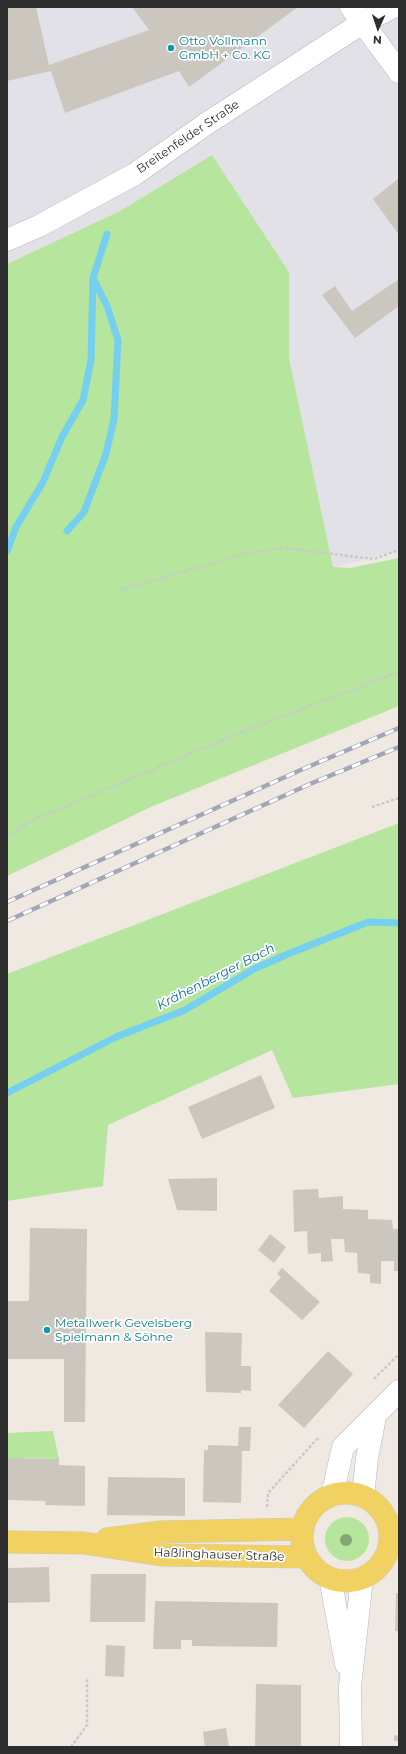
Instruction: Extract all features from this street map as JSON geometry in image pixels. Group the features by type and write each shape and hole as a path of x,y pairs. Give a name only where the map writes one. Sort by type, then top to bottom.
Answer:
{"main road":[{"path":"348,1493 363,1497 380,1510 394,1528 387,1553 390,1563 362,1578 346,1581 330,1578 316,1570 307,1557 303,1543 303,1529 308,1515 318,1503 332,1496 348,1493"},
{"name":"Haßlinghauser Straße","path":"84,1543 160,1532 303,1529"},
{"name":"Haßlinghauser Straße","path":"7,1542 84,1543 161,1555 307,1557"}],"street":[{"name":"Breitenfelder Straße","path":"7,240 38,226 135,174 356,15 393,7"},
{"path":"356,15 399,72"},
{"path":"332,1496 343,1447 375,1417 399,1391"},
{"path":"363,1497 367,1458 375,1417"},
{"path":"330,1578 350,1687"},
{"path":"351,1747 350,1687 362,1578"}],"path":[{"path":"120,590 247,553 284,548 374,559 399,550"},
{"path":"7,836 31,821 244,731 399,672"},
{"path":"372,807 399,798"},
{"path":"378,1376 399,1354"},
{"path":"266,1530 268,1493 318,1438 343,1447"},
{"path":"71,1747 87,1725 87,1677"}],"shaded area":[{"path":"7,7 399,7 399,550 333,568 289,358 289,272 212,155 120,211 7,264"}],"green space":[{"path":"212,155 289,272 289,358 333,567 350,568 399,558 399,706 153,806 7,876 7,264 120,211"},
{"path":"399,823 399,1084 293,1098 272,1050 108,1125 103,1186 7,1201 7,974"},
{"path":"53,1431 59,1459 7,1458 7,1433"},
{"path":"343,1517 351,1517 363,1523 369,1535 369,1543 363,1555 351,1561 343,1561 331,1555 325,1543 325,1535 331,1523"}],"building":[{"name":"Otto Vollmann GmbH + Co. KG","path":"7,7 36,7 49,65 149,30 132,7 298,7 189,87 179,71 65,113 51,71 7,81"},
{"path":"399,178 399,235 373,199"},
{"path":"399,279 399,306 355,338 322,295 335,286 352,311"},
{"path":"261,1075 275,1108 202,1139 188,1107"},
{"path":"217,1178 217,1211 177,1210 168,1179"},
{"path":"318,1189 319,1198 343,1196 343,1209 368,1210 368,1219 392,1220 393,1229 399,1229 399,1271 394,1271 394,1261 381,1261 381,1284 370,1283 370,1274 358,1273 357,1253 345,1252 344,1239 331,1239 333,1261 321,1262 321,1253 308,1254 307,1231 294,1232 293,1190"},
{"name":"Metallwerk Gevelsberg Spielmann & Söhne","path":"30,1228 87,1229 85,1422 64,1422 64,1359 7,1359 7,1301 29,1301"},
{"path":"270,1234 286,1247 274,1263 258,1250"},
{"path":"282,1268 320,1302 302,1320 269,1291 281,1277 277,1274"},
{"path":"205,1332 242,1333 241,1366 251,1366 251,1391 241,1390 241,1393 206,1392"},
{"path":"328,1351 353,1374 304,1428 278,1405"},
{"path":"239,1427 251,1427 250,1451 242,1451 241,1503 203,1502 204,1450 208,1450 208,1445 238,1446"},
{"path":"7,1458 59,1459 59,1465 85,1466 85,1506 45,1505 46,1501 7,1500"},
{"path":"108,1477 185,1478 185,1516 107,1515"},
{"path":"49,1567 50,1602 7,1603 7,1568"},
{"path":"91,1574 146,1574 145,1622 90,1622"},
{"path":"396,1593 399,1593 399,1631 395,1631"},
{"path":"155,1601 278,1603 277,1647 192,1646 192,1640 181,1640 181,1649 153,1649"},
{"path":"106,1645 125,1646 124,1677 105,1676"},
{"path":"256,1684 301,1685 301,1746 255,1746"},
{"path":"226,1728 229,1747 205,1747 203,1732"},
{"path":"394,1735 399,1736 399,1741 394,1741"}],"waterway":[{"path":"7,551 16,527 43,482 62,437 83,400 91,360 93,278 107,234"},
{"path":"67,531 84,512 106,454 114,419 118,340 107,306 94,280"},
{"name":"Krähenberger Bach","path":"7,1093 116,1037 185,1010 254,969 288,954 368,922 399,923"}],"railway":[{"path":"7,902 303,769 399,728"},
{"path":"7,921 310,784 399,747"}],"place":[{"name":"Otto Vollmann GmbH + Co. KG","path":"171,48"},
{"name":"Metallwerk Gevelsberg Spielmann & Söhne","path":"47,1330"}]}
